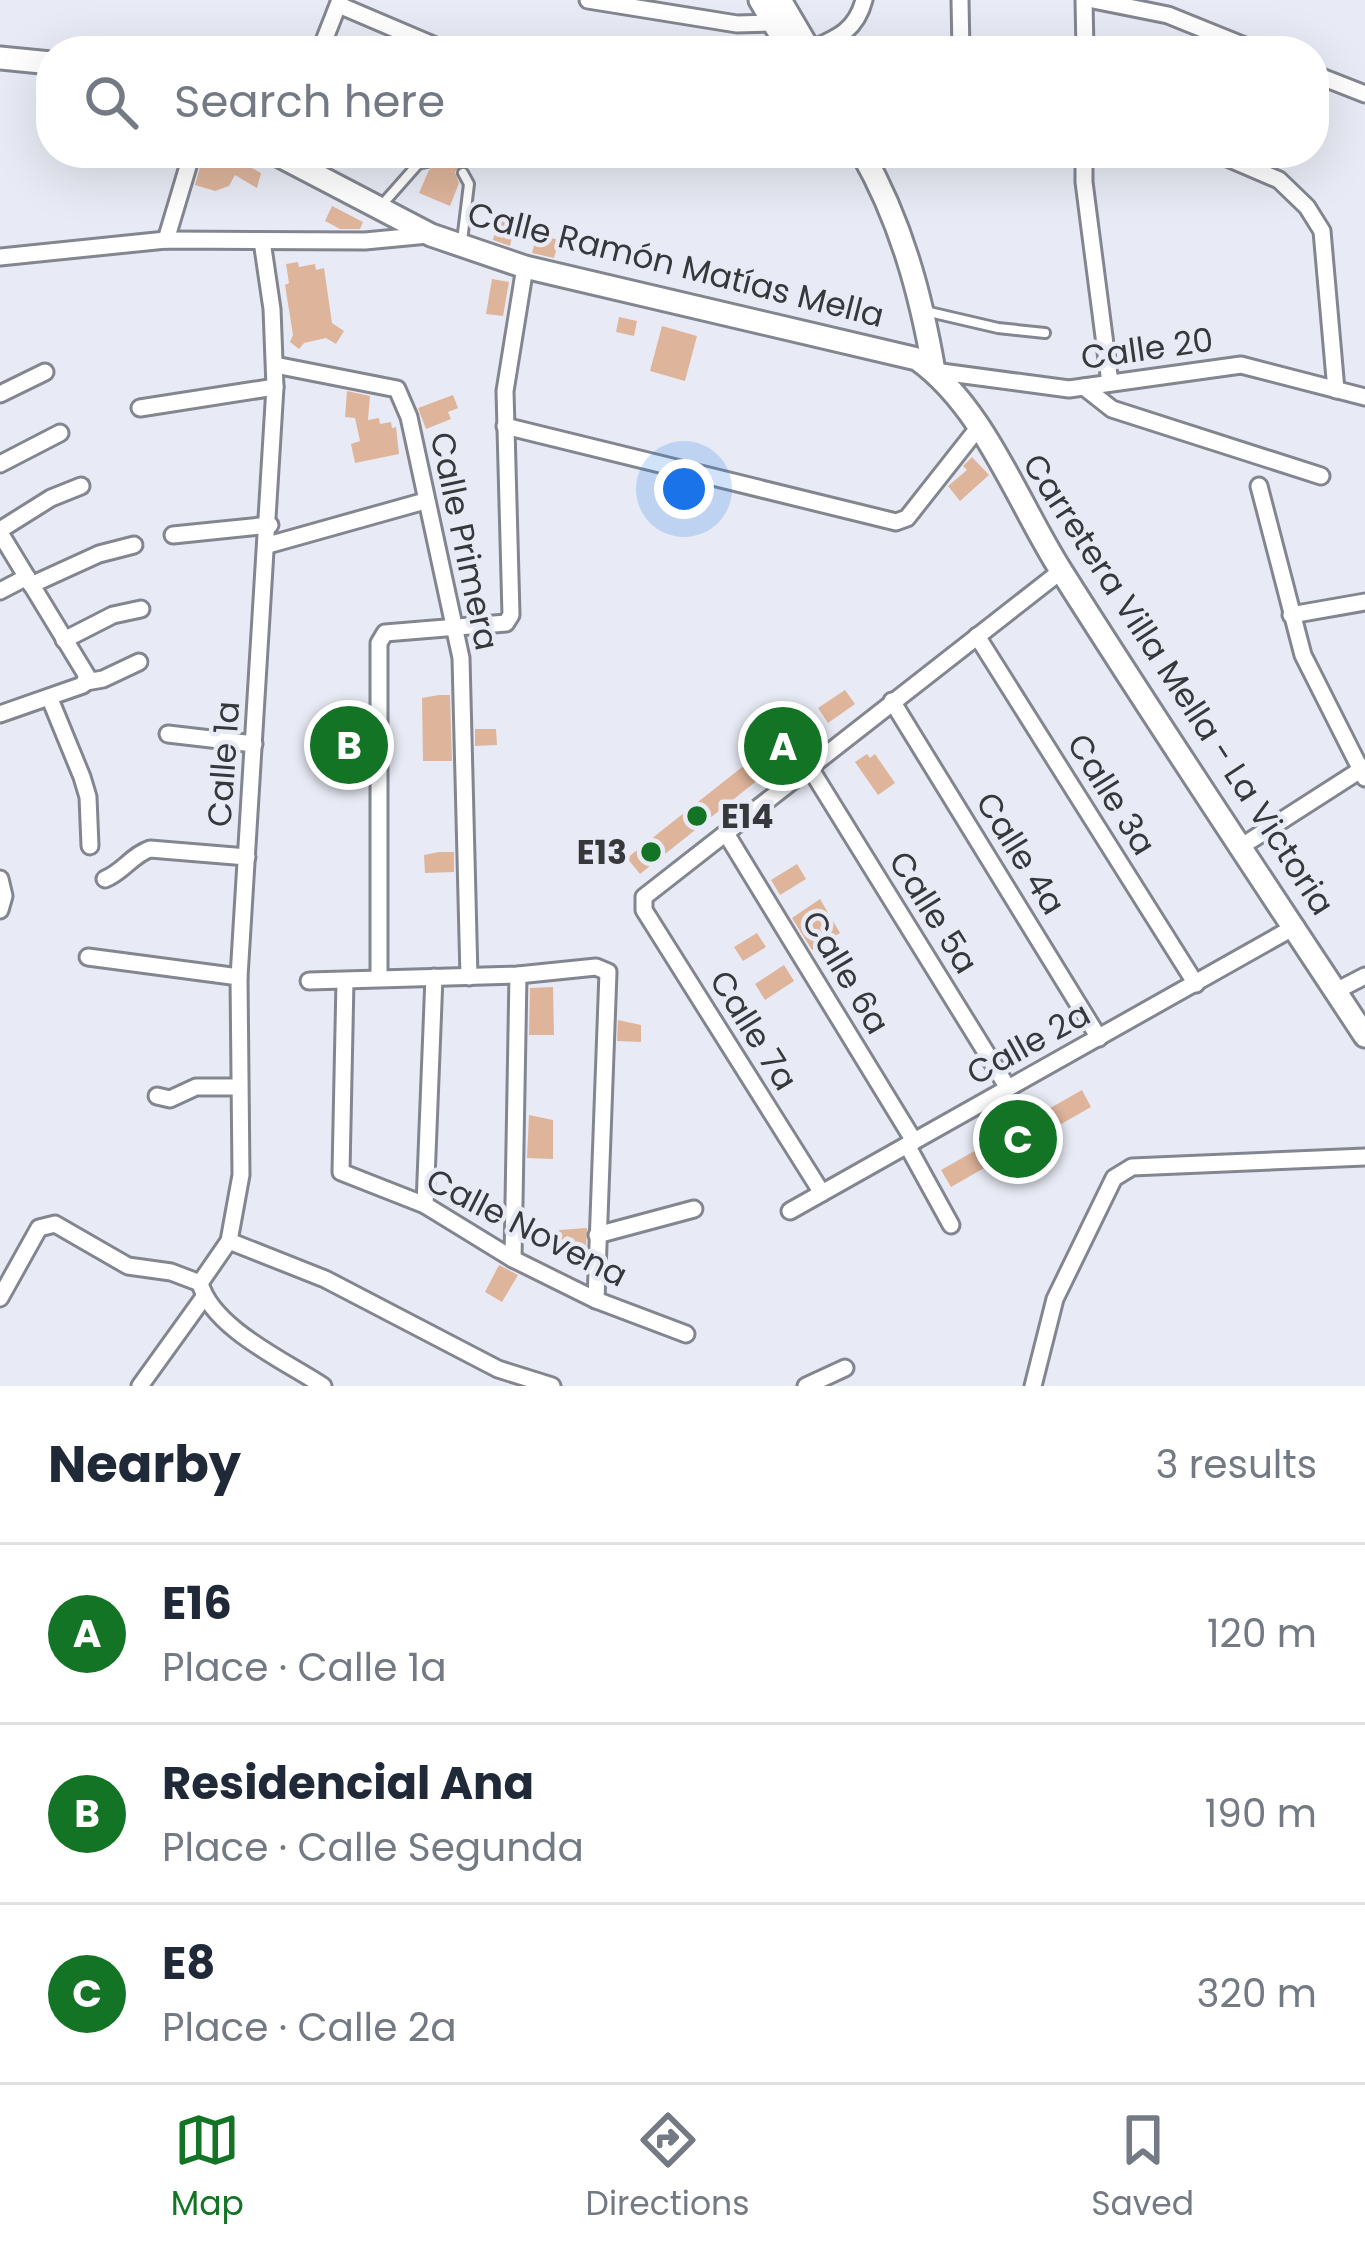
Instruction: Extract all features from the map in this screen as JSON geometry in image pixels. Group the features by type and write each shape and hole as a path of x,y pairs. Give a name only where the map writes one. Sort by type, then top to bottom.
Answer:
{"main road":[{"path":"760,0 781,36"},
{"path":"780,0 802,36"},
{"path":"0,58 36,62"},
{"name":"Calle Ramón Matías Mella","path":"303,168 461,247 525,267 917,359 934,371"},
{"path":"870,168 894,217 923,311 934,371"},
{"name":"Carretera Villa Mella - La Victoria","path":"934,371 978,428 1061,571 1365,1036"}],"street":[{"path":"588,0 737,24 773,23"},
{"path":"840,36 857,24 864,0"},
{"path":"960,0 961,36"},
{"path":"1086,36 1089,0 1168,15 1220,36"},
{"path":"326,36 340,3 414,36"},
{"path":"1329,80 1365,94"},
{"path":"166,240 188,168"},
{"path":"1084,168 1111,383"},
{"path":"1251,168 1279,180 1307,207 1322,231 1336,390"},
{"path":"0,257 166,240 365,241 431,235"},
{"name":"Calle 1a","path":"140,1386 230,1241 241,1175 239,977 275,387 262,241"},
{"path":"380,977 379,643 385,633 506,623 512,615 505,392 525,267"},
{"name":"Calle Primera","path":"275,364 397,389 410,417 461,658 469,976"},
{"name":"Calle 20","path":"934,371 1070,389 1240,365 1365,397"},
{"path":"0,394 46,372"},
{"path":"140,408 275,387"},
{"path":"1084,387 1112,409 1321,476"},
{"path":"505,426 896,522 907,518 978,428"},
{"path":"0,464 60,433"},
{"path":"81,486 52,497 0,532 86,679"},
{"path":"1242,847 1364,771 1303,655 1259,486"},
{"path":"268,545 425,501"},
{"path":"173,536 270,525"},
{"path":"0,591 134,545"},
{"path":"728,835 1061,571"},
{"path":"1291,615 1365,602"},
{"path":"64,640 113,615 141,609"},
{"name":"Calle 3a","path":"977,636 1196,984"},
{"path":"0,714 50,699 86,679 104,679 139,662"},
{"path":"50,699 88,797 90,846"},
{"name":"Calle 4a","path":"892,701 1099,1038"},
{"path":"168,734 254,744"},
{"name":"Calle 5a","path":"810,768 1008,1088"},
{"name":"Calle 7a","path":"728,835 644,897 644,910 822,1193"},
{"name":"Calle 6a","path":"728,835 911,1143 950,1225"},
{"path":"105,880 150,849 247,857"},
{"path":"0,879 4,896 0,910"},
{"name":"Calle 2a","path":"790,1211 1296,926"},
{"path":"88,957 239,977"},
{"path":"309,981 596,967 608,972 596,1300"},
{"path":"512,1259 518,974"},
{"path":"1336,992 1365,976"},
{"path":"425,1204 434,977"},
{"name":"Calle Novena","path":"345,981 341,1172 425,1204 512,1259 596,1300 686,1334"},
{"path":"157,1096 170,1099 196,1088 238,1087"},
{"path":"1033,1386 1055,1299 1114,1178 1124,1171 1365,1157"},
{"path":"597,1235 694,1209"},
{"path":"0,1298 39,1228 55,1224 128,1266 171,1272 202,1290 233,1328 323,1386"},
{"path":"230,1241 325,1279 495,1378 552,1386"},
{"path":"806,1386 845,1368"}],"lane":[{"path":"379,208 414,168"},
{"path":"461,247 469,184 463,173"},
{"path":"923,311 1045,333"}],"building":[{"path":"200,168 252,168 261,173 257,188 235,175 229,186 215,191 195,185"},
{"path":"459,168 450,206 419,193 429,170"},
{"path":"332,206 363,222 360,229 340,229 325,221"},
{"path":"500,210 517,214 510,246 493,240"},
{"path":"537,234 559,240 554,258 532,253"},
{"path":"298,262 299,267 315,264 316,270 324,268 332,323 344,331 336,344 326,338 304,343 299,349 290,342 286,264"},
{"path":"492,279 509,282 503,316 486,314"},
{"path":"619,317 637,321 634,336 616,332"},
{"path":"662,326 697,336 685,381 650,371"},
{"path":"347,391 370,396 368,420 379,418 380,424 391,422 396,427 399,454 355,463 351,444 360,441 355,418 345,417"},
{"path":"453,395 458,408 448,412 451,419 426,429 418,408"},
{"path":"972,457 989,475 960,501 948,486 967,470 963,466"},
{"path":"845,690 855,704 828,723 818,708"},
{"path":"450,695 452,761 423,761 422,698"},
{"path":"803,719 812,734 809,739 640,874 627,858"},
{"path":"475,729 496,729 497,745 475,746"},
{"path":"366,735 367,754 332,755 332,736"},
{"path":"867,754 870,758 875,754 895,783 878,795 855,762"},
{"path":"454,852 454,872 425,873 424,855"},
{"path":"797,864 806,879 780,895 771,880"},
{"path":"820,899 840,933 812,950 792,918"},
{"path":"757,933 766,947 743,961 734,947"},
{"path":"784,965 794,981 765,1000 755,984"},
{"path":"553,987 554,1035 529,1035 530,988"},
{"path":"618,1020 641,1025 641,1042 617,1041"},
{"path":"1082,1090 1091,1107 951,1187 941,1170"},
{"path":"529,1115 553,1120 553,1159 527,1158"},
{"path":"587,1228 586,1252 557,1247 559,1230"},
{"path":"499,1265 518,1275 502,1302 485,1292"}],"place":[{"name":"Residencial Ana","path":"349,745"},
{"name":"E16","path":"783,746"},
{"name":"E14","path":"697,816"},
{"name":"E13","path":"651,852"},
{"name":"E8","path":"1018,1139"}]}
